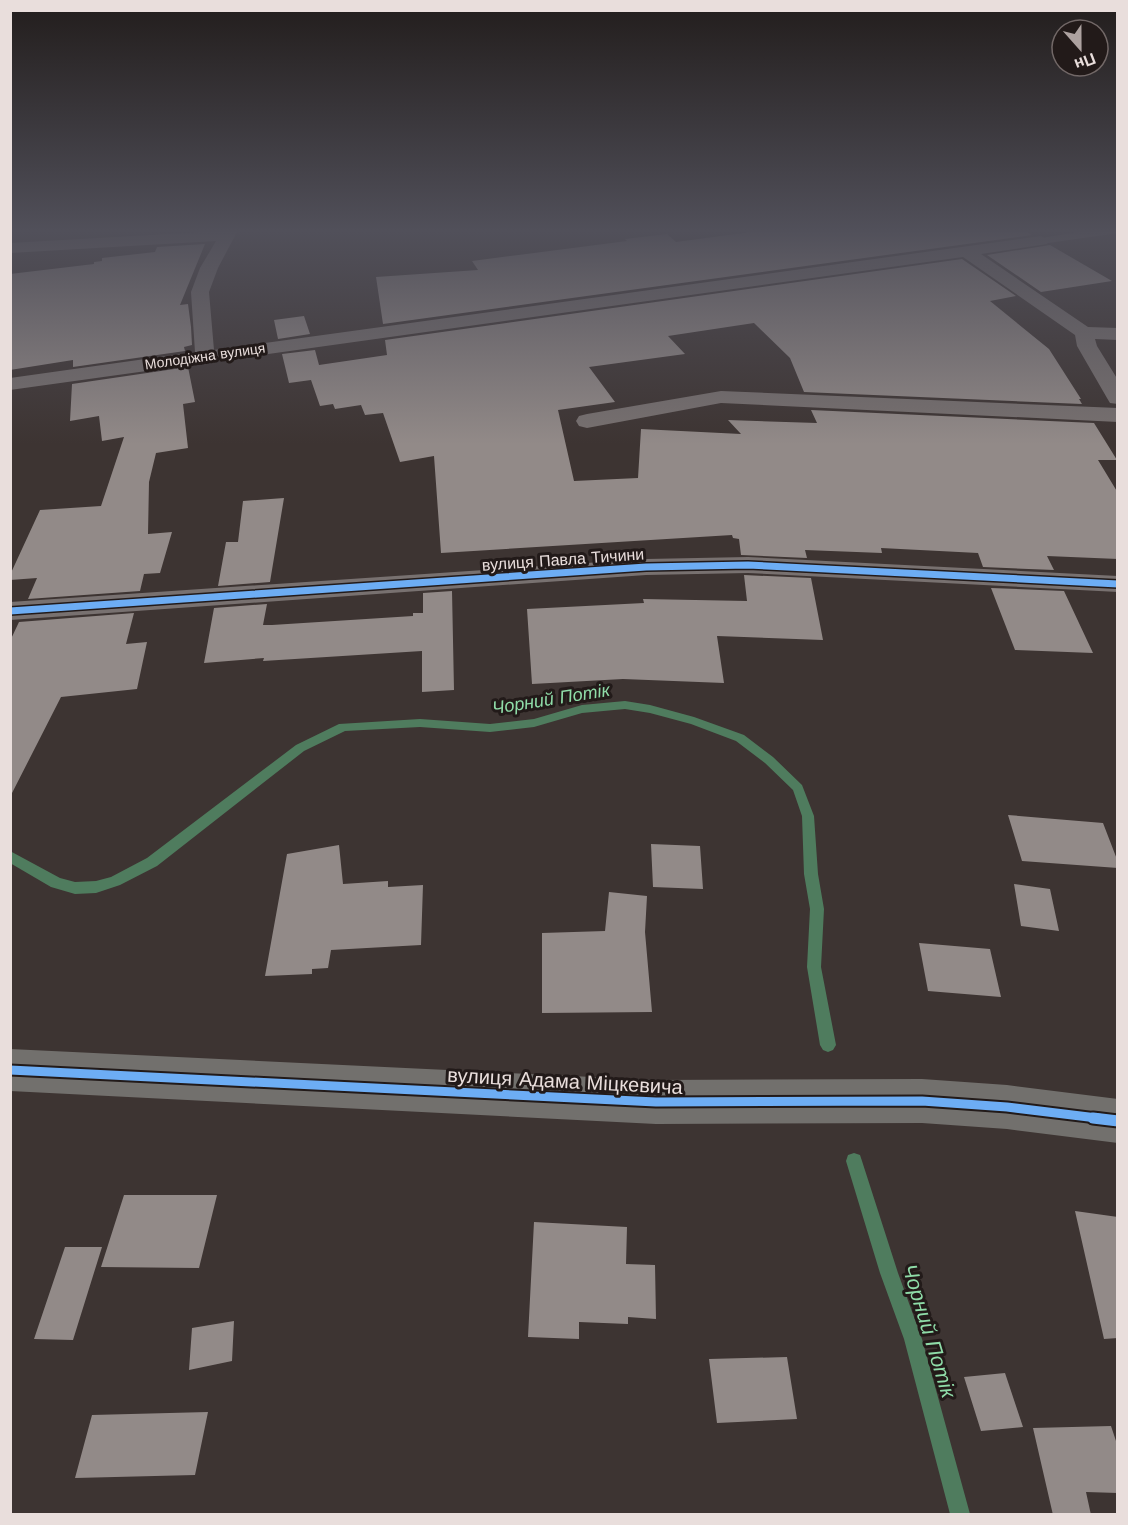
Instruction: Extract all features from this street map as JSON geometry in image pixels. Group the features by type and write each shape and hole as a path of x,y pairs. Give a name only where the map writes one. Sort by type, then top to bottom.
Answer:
{"street":[{"path":"201,301 205,356"},
{"name":"Молодіжна вулиця","path":"10,384 607,301"},
{"path":"1039,301 1084,333 1118,334"},
{"path":"1084,333 1088,346 1118,398"},
{"path":"587,421 721,397 1118,416"},
{"name":"вулиця Павла Тичини","path":"10,611 646,567 748,565 1118,584"},
{"name":"вулиця Адама Міцкевича","path":"10,1070 656,1102 759,1104 874,1100 958,1103 1118,1121"}],"building":[{"path":"10,301 182,301 180,305 188,304 192,345 184,347 185,351 73,367 73,360 10,370"},
{"path":"380,301 550,301 383,324"},
{"path":"662,301 990,301 1049,349 1082,404 804,392 790,358 754,323 668,336 685,354 589,367 615,402 558,410 574,481 638,478 641,429 741,434 728,420 817,423 811,410 1094,423 1117,460 1098,460 1118,493 1118,559 1047,556 1054,570 983,567 978,553 881,548 882,553 805,550 807,558 741,555 739,539 733,538 732,535 441,553 434,456 400,462 383,413 365,415 361,405 335,409 333,404 320,406 311,380 289,383 282,354 315,350 319,365 387,355 385,340"},
{"path":"304,316 310,334 278,339 274,320"},
{"path":"188,367 195,402 183,404 188,448 156,453 149,482 148,534 172,532 160,573 144,574 140,591 28,599 37,578 10,580 10,575 40,510 101,506 124,437 102,441 99,416 70,421 72,384"},
{"path":"284,498 270,582 218,586 226,542 238,542 243,501"},
{"path":"744,575 811,578 823,640 717,636 724,683 623,679 532,684 527,609 644,603 643,599 747,601"},
{"path":"991,588 1064,591 1093,653 1015,650"},
{"path":"452,591 454,690 422,692 422,651 204,663 214,608 267,604 263,625 413,616 413,613 423,613 423,593"},
{"path":"134,613 126,644 147,642 137,689 61,697 10,797 10,641 19,622"},
{"path":"1008,815 1103,823 1118,862 1118,868 1022,861"},
{"path":"651,844 700,846 703,889 653,887"},
{"path":"339,845 343,884 388,881 388,887 423,885 421,945 331,950 328,968 312,969 312,974 265,976 287,854"},
{"path":"1014,884 1050,889 1059,931 1021,926"},
{"path":"609,892 647,896 645,932 652,1012 542,1013 542,933 605,931"},
{"path":"919,943 990,949 1001,997 928,991"},
{"path":"124,1195 217,1195 199,1268 101,1267"},
{"path":"1075,1211 1118,1217 1118,1338 1104,1339"},
{"path":"534,1222 627,1227 626,1264 655,1265 656,1319 628,1317 628,1324 579,1322 579,1339 528,1337"},
{"path":"65,1247 102,1247 73,1340 34,1339"},
{"path":"234,1321 232,1361 189,1370 192,1328"},
{"path":"787,1357 797,1419 717,1423 709,1359"},
{"path":"1005,1373 1023,1427 981,1431 964,1377"},
{"path":"208,1412 195,1475 75,1478 92,1415"},
{"path":"1111,1426 1118,1447 1118,1493 1086,1492 1091,1515 1053,1515 1033,1428"}],"waterway":[{"name":"Чорний Потік","path":"10,856 56,883 75,888 96,887 115,881 152,862 300,748 343,727 420,723 490,728 534,723 582,709 625,705 650,709 694,721 740,738 769,760 798,788 808,816 811,874 817,909 814,967 828,1045"},
{"name":"Чорний Потік","path":"854,1161 889,1273 913,1339 960,1514"}],"cycle path":[{"path":"10,611 646,567 748,565 1118,584"},
{"path":"10,1070 656,1102 922,1101 1007,1107 1118,1121"}]}
